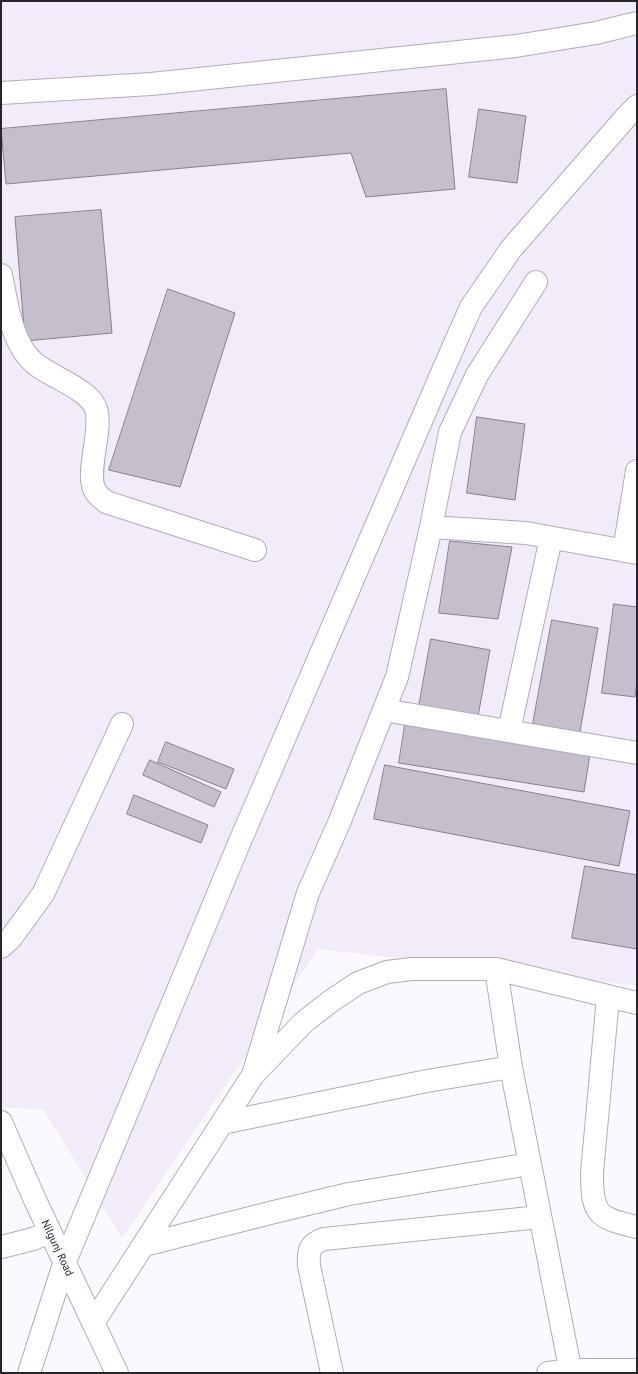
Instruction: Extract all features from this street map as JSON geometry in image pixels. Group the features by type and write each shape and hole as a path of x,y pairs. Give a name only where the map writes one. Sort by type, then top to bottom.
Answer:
{"street":[{"path":"1,93 150,84 516,46 596,33 637,23"},
{"path":"29,1373 64,1264 238,846 471,307 511,249 634,113"},
{"path":"1,275 14,332 22,349 33,363 88,396 96,408 97,421 92,478 95,491 106,502 255,550"},
{"path":"253,1076 308,893 339,823 397,677 431,527 450,432 477,375 536,282"},
{"path":"431,527 526,533 631,552 637,471"},
{"path":"509,731 551,538"},
{"path":"384,710 637,753"},
{"path":"1,947 11,938 43,894 122,724"},
{"path":"93,1323 253,1076 304,1022 331,1001 358,983 386,972 412,969 496,969 637,1003"},
{"path":"496,969 511,1067 571,1372"},
{"path":"608,997 592,1173 592,1192 594,1205 602,1215 613,1221 637,1227"},
{"path":"222,1123 404,1085 511,1067"},
{"name":"Nilgunj Road","path":"1,1122 64,1264 117,1373"},
{"path":"144,1245 348,1194 530,1164"},
{"path":"332,1373 309,1266 308,1256 310,1249 317,1242 324,1239 540,1217"},
{"path":"1,1247 33,1239 50,1232"},
{"path":"548,1373 637,1370"}],"shaded area":[{"path":"1,1 637,1 637,986 318,949 122,1238 44,1110 1,1107"}],"building":[{"path":"446,89 455,189 366,197 351,153 6,184 1,129"},
{"path":"479,109 526,116 517,183 469,177"},
{"path":"101,210 112,333 25,341 15,217"},
{"path":"168,289 235,313 180,487 109,470"},
{"path":"477,417 525,424 515,500 467,493"},
{"path":"450,541 512,547 498,619 439,613"},
{"path":"614,604 637,607 637,682 635,697 602,693"},
{"path":"552,620 598,628 580,732 533,724"},
{"path":"431,639 490,650 477,722 418,712"},
{"path":"405,725 590,754 584,792 399,763"},
{"path":"166,742 234,769 226,789 158,762"},
{"path":"150,760 221,792 214,807 143,775"},
{"path":"385,765 630,811 619,866 374,819"},
{"path":"134,795 208,825 201,843 127,814"},
{"path":"585,866 637,875 637,949 572,938"}]}
